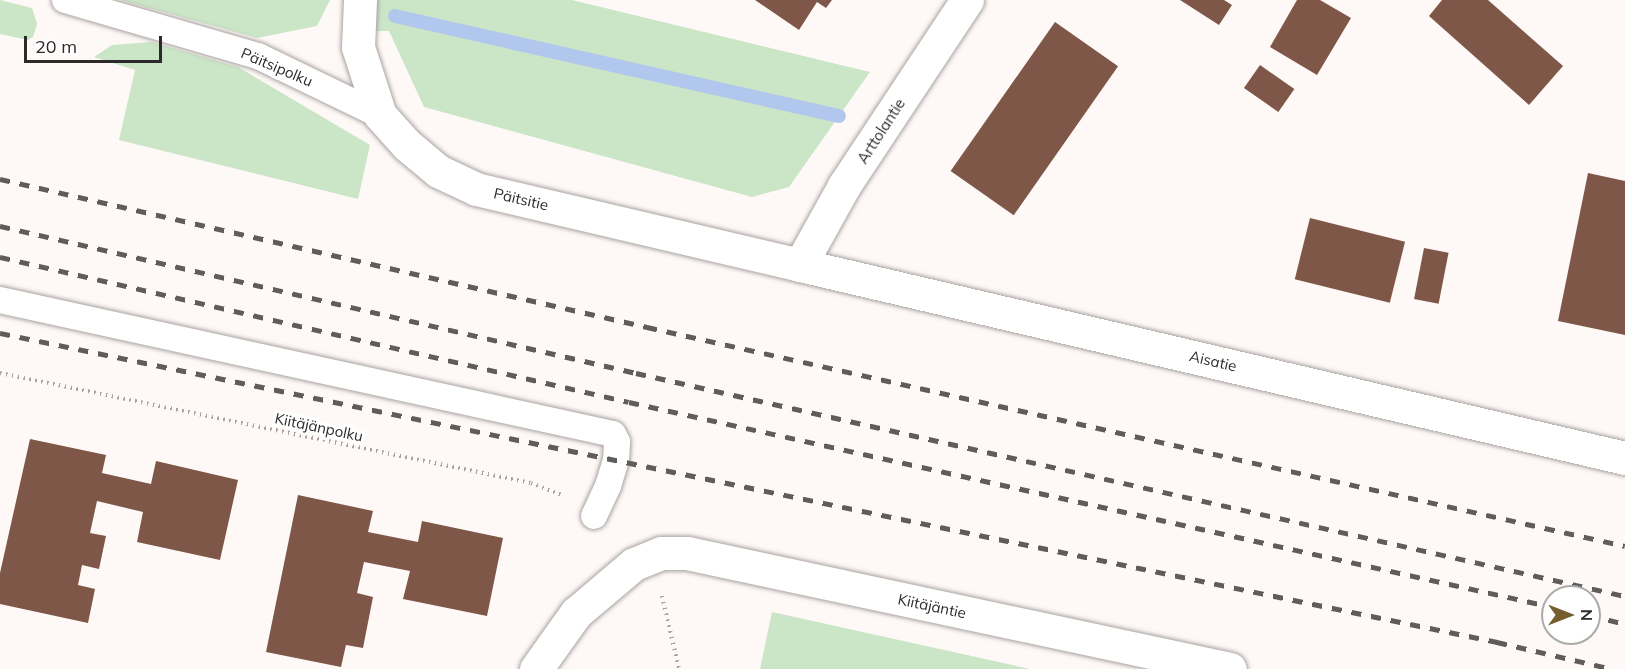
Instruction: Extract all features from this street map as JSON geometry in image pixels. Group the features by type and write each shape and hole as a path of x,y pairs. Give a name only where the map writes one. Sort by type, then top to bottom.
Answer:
{"street":[{"name":"Päitsitie","path":"360,0 358,47 380,115 406,145 438,171 476,189 800,265"},
{"name":"Arttolantie","path":"800,265 844,186 967,0"},
{"name":"Aisatie","path":"800,265 1625,458"},
{"name":"Kiitäjäntie","path":"536,669 576,613 634,564 660,553 687,553 1230,669"}],"lane":[{"name":"Päitsipolku","path":"65,0 258,56 380,115"},
{"path":"0,300 613,434 617,442 616,460 608,486 594,516"}],"path":[{"name":"Kiitäjänpolku","path":"0,373 531,483 579,501 594,516"},
{"path":"660,586 679,669"}],"green space":[{"path":"0,0 32,8 37,24 33,37 28,40 0,34"},
{"path":"120,0 330,0 317,26 257,38"},
{"path":"371,0 572,0 870,72 789,187 752,197 424,107 389,31 370,31"},
{"path":"152,42 238,67 370,145 358,199 119,140 135,70 94,57 112,45"},
{"path":"772,612 1030,669 760,669"}],"building":[{"path":"755,0 832,0 826,8 817,2 799,30"},
{"path":"1180,0 1224,0 1232,5 1219,25"},
{"path":"1297,0 1320,0 1351,18 1317,75 1270,47"},
{"path":"1442,0 1488,0 1563,66 1529,105 1429,16"},
{"path":"1055,22 1118,66 1014,215 951,171"},
{"path":"1260,65 1294,89 1278,112 1244,88"},
{"path":"1588,173 1625,181 1625,335 1558,321"},
{"path":"1310,218 1405,242 1390,303 1295,279"},
{"path":"1424,248 1449,253 1439,304 1414,299"},
{"path":"30,439 106,455 102,473 151,484 156,461 238,480 220,560 137,542 143,512 97,501 90,533 106,536 99,569 82,565 78,585 95,589 88,623 0,604 0,573"},
{"path":"298,495 373,511 368,532 418,542 422,521 503,538 487,616 403,599 410,571 364,562 357,593 373,597 363,648 346,645 341,667 266,652"}],"waterway":[{"path":"395,16 839,116"}],"railway":[{"path":"0,179 647,327 1625,546"},
{"path":"0,226 636,373 1625,596"},
{"path":"0,257 629,402 1541,604"},
{"path":"0,333 1497,642 1612,669"},
{"path":"1601,618 1625,624"}]}
